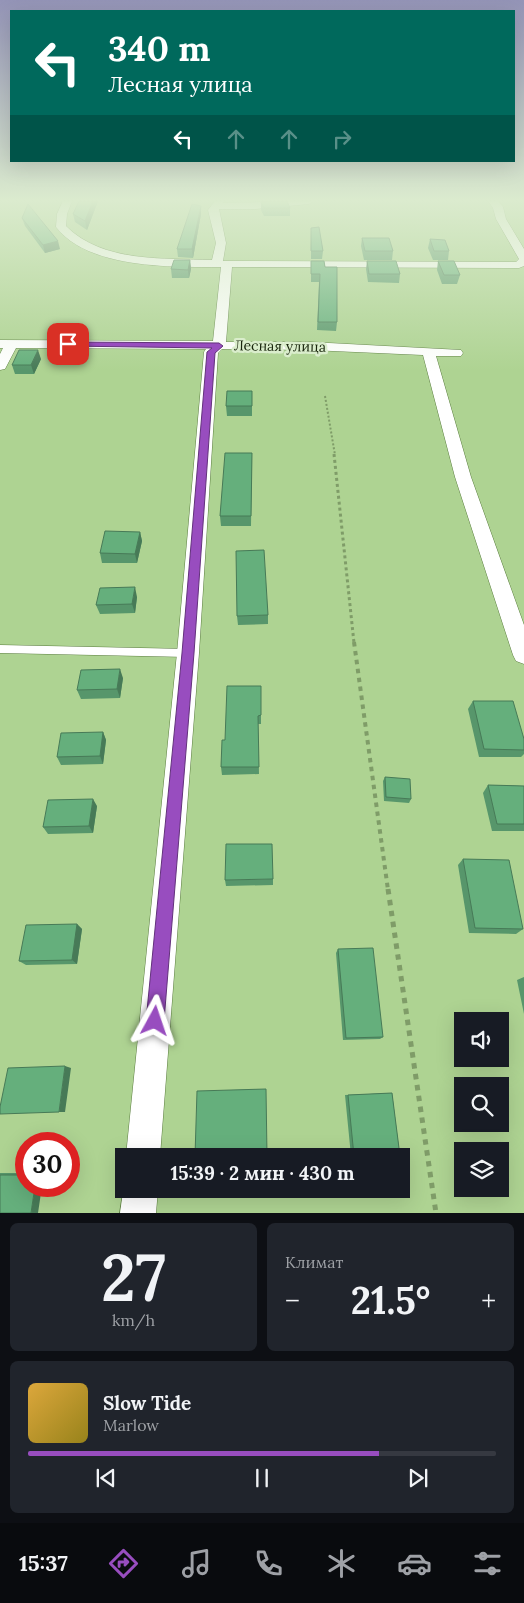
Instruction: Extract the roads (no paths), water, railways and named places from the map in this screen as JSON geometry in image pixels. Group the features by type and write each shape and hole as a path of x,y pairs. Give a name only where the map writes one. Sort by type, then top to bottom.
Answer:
{"street":[{"path":"124,258 222,264 519,264 524,259"},
{"path":"144,1148 188,653 211,352 219,346 222,258"},
{"path":"0,366 6,344"},
{"name":"Лесная улица","path":"6,344 310,346 456,353"},
{"path":"428,351 463,477 524,655"},
{"path":"138,1213 139,1198"}],"lane":[{"path":"0,649 188,653"}]}
